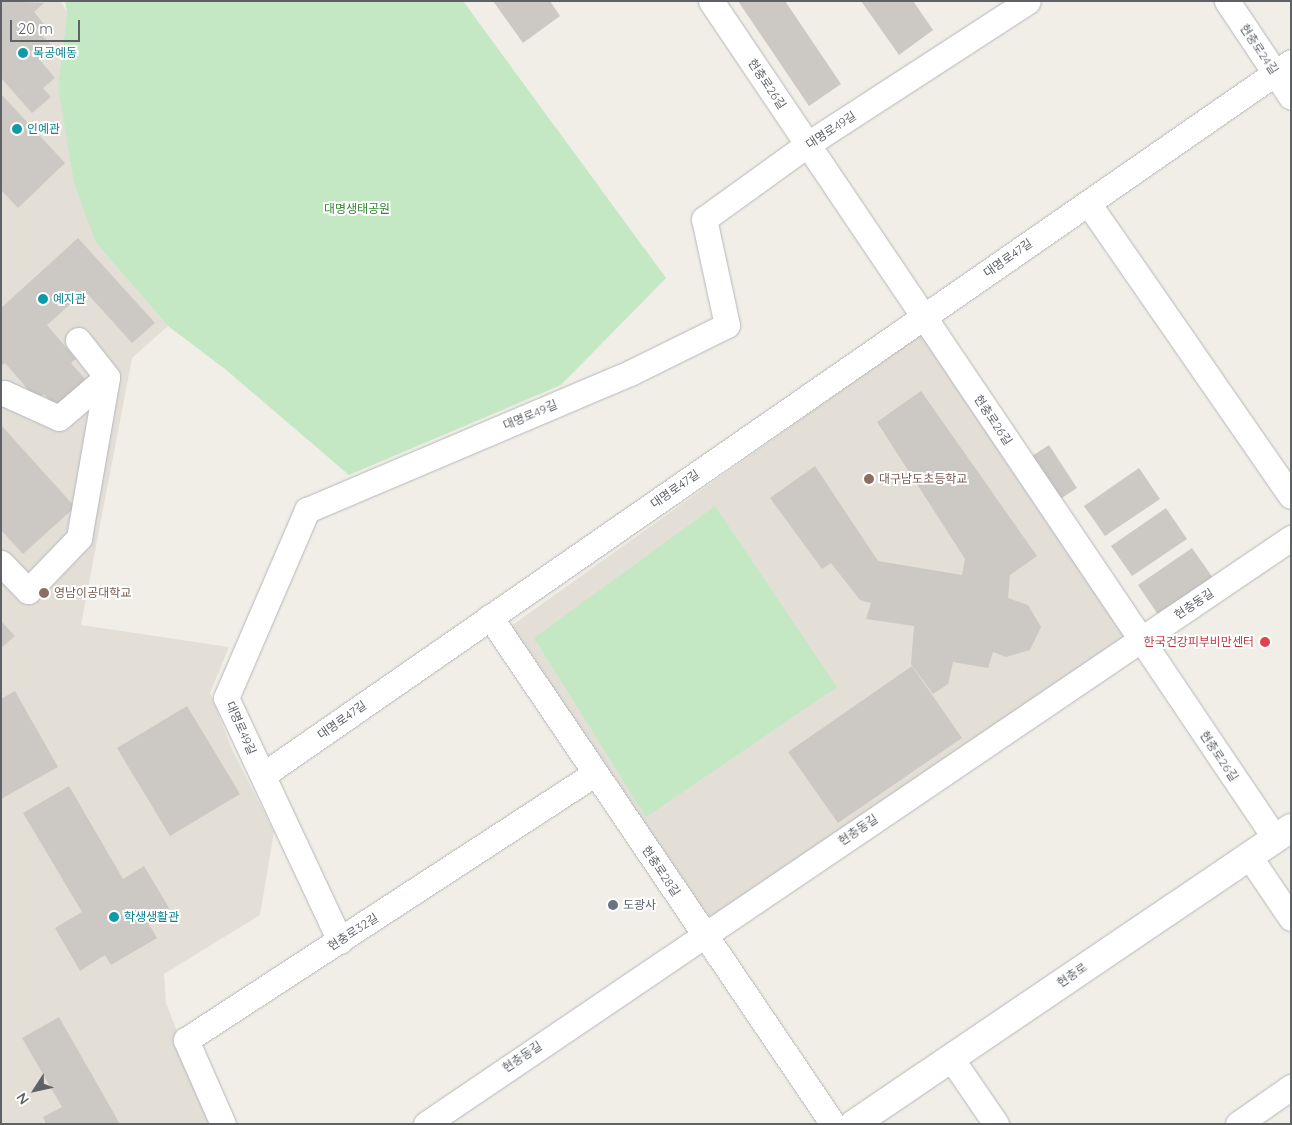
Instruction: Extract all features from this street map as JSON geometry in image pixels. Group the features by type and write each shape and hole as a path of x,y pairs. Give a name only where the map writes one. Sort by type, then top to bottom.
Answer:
{"main road":[{"name":"현충로","path":"854,1124 1283,833"}],"street":[{"name":"현충로26길","path":"711,1 1141,640 1283,833"},
{"name":"대명로49길","path":"340,940 226,698 307,510 630,373 727,325 704,219 808,144 1028,1"},
{"name":"현충로24길","path":"1227,1 1283,68 1291,97"},
{"name":"대명로47길","path":"263,775 1283,68"},
{"path":"1088,203 1291,496"},
{"path":"1,563 28,591 78,538 107,377 78,340"},
{"path":"4,393 59,418 107,377"},
{"name":"현충동길","path":"426,1124 1291,538"},
{"name":"현충로28길","path":"490,618 834,1124"},
{"name":"현충로32길","path":"223,1124 186,1040 595,773"},
{"path":"1248,856 1291,918"},
{"path":"950,1058 996,1124"},
{"path":"1238,1124 1291,1087"}],"shaded area":[{"name":"영남이공대학교","path":"1,1 60,1 67,12 58,87 96,243 168,326 132,358 81,625 229,647 210,693 232,749 274,832 260,915 164,974 166,1003 213,1124 1,1124"},
{"name":"대구남도초등학교","path":"923,332 1128,637 706,920 511,626"}],"green space":[{"name":"대명생태공원","path":"65,1 463,1 666,278 561,385 349,475 225,369 168,326 96,243 74,183 58,87 67,12"},
{"path":"715,506 837,687 646,817 534,638"}],"building":[{"name":"목공예동","path":"1,1 44,3 34,12 44,24 37,30 53,47 39,59 55,78 43,88 51,97 32,113 1,78"},
{"path":"493,1 550,1 560,16 523,43"},
{"path":"738,1 785,1 841,84 809,106"},
{"path":"861,1 913,1 933,30 899,55"},
{"name":"인예관","path":"1,94 65,163 18,208 1,190"},
{"name":"예지관","path":"78,238 155,323 132,343 85,291 47,325 76,359 71,363 85,379 55,406 44,394 37,400 5,363 1,366 1,308"},
{"path":"921,391 1037,556 1010,575 1008,598 1028,605 1041,627 1030,650 1006,657 993,652 988,668 953,662 948,684 933,694 911,664 914,626 866,619 871,603 860,600 831,563 822,569 770,498 815,466 878,561 962,575 965,559 877,422"},
{"path":"1,425 75,507 23,554 1,530"},
{"path":"1049,445 1077,488 1057,501 1029,458"},
{"path":"1139,468 1160,499 1105,536 1084,506"},
{"path":"1166,508 1187,539 1132,576 1111,546"},
{"path":"1192,548 1213,578 1159,616 1138,585"},
{"path":"1,621 15,636 1,648"},
{"path":"912,666 962,738 838,823 788,752"},
{"path":"15,691 58,767 1,799 1,699"},
{"path":"187,706 240,794 170,836 117,748"},
{"path":"69,786 123,879 144,866 169,908 147,921 157,938 111,965 105,955 80,971 55,928 82,912 23,813"},
{"path":"59,1017 120,1124 46,1124 43,1117 62,1107 22,1038"}],"place":[{"name":"목공예동","path":"23,53"},
{"name":"인예관","path":"17,129"},
{"name":"예지관","path":"43,299"},
{"name":"대구남도초등학교","path":"869,479"},
{"name":"영남이공대학교","path":"44,593"},
{"name":"한국건강피부비만센터","path":"1265,642"},
{"name":"도광사","path":"613,905"},
{"name":"학생생활관","path":"114,917"}]}
